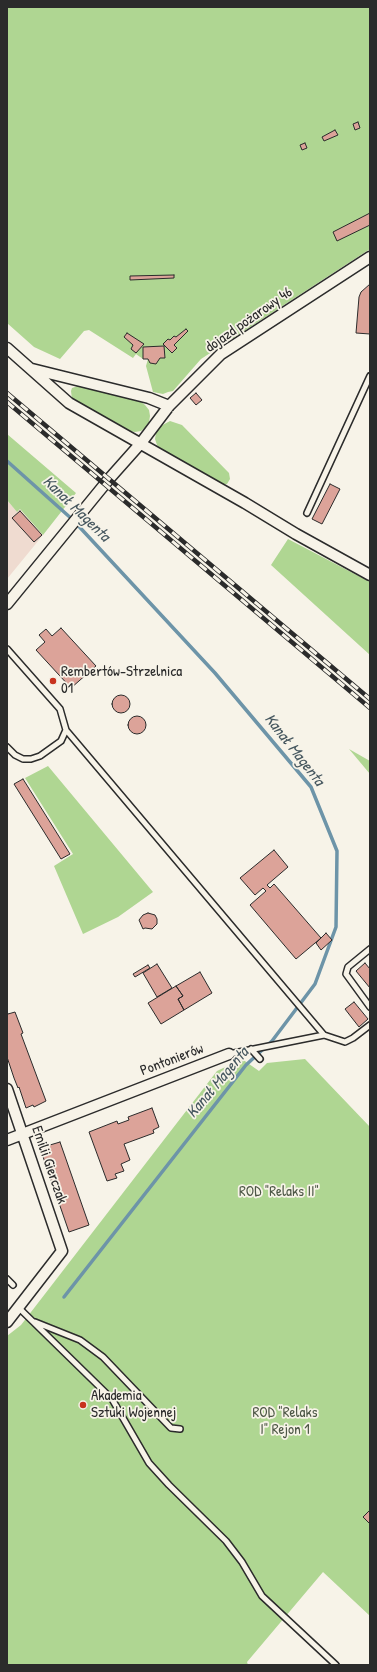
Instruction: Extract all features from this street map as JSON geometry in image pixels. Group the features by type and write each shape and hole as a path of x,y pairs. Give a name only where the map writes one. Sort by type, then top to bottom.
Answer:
{"street":[{"name":"dojazd pożarowy 46","path":"7,604 141,443 169,406 221,354 370,257"},
{"path":"7,348 69,403 370,575"},
{"path":"30,369 149,398 169,406"},
{"name":"Pontonierów","path":"7,1140 229,1054"},
{"name":"Emilii Gierczak","path":"7,1089 62,1251 19,1308"},
{"path":"7,1322 19,1308"}],"lane":[{"path":"307,513 370,376"},
{"path":"7,649 60,709 66,730 324,1035 345,1042 370,1025"},
{"path":"7,747 15,756 22,759 31,759 40,756 61,741 66,730"},
{"path":"370,949 348,967 346,974 370,1007"},
{"name":"Pontonierów","path":"229,1054 324,1035"},
{"path":"251,1050 260,1059"},
{"path":"7,1279 14,1285"},
{"path":"19,1308 112,1399 149,1462 169,1485 226,1541 242,1562 262,1596 336,1665"},
{"path":"32,1321 80,1340 103,1357 171,1428 180,1430"}],"shaded area":[{"path":"7,500 17,512 20,509 43,535 7,579"}],"green space":[{"path":"7,7 370,7 370,249 201,359 173,391 163,394 153,392 146,366 148,359 143,359 136,354 133,358 89,330 84,331 60,359 34,347 7,323"},
{"path":"78,386 140,401 149,410 149,422 141,431 129,431 72,399 72,388"},
{"path":"170,421 182,425 229,473 230,479 227,484 221,485 161,450 155,439 156,433 159,427"},
{"path":"7,434 76,493 43,535 20,509 17,512 7,500"},
{"path":"288,539 370,582 370,655 271,565"},
{"path":"349,749 370,761 370,774"},
{"path":"48,766 153,892 118,917 83,934 54,866 73,854 25,778"},
{"path":"242,1059 259,1071 267,1063 305,1059 370,1127 370,1616 323,1572 247,1662 248,1665 7,1665 7,1336 21,1325 217,1071"}],"building":[{"path":"358,122 360,128 355,130 353,124"},
{"path":"335,130 338,135 324,141 322,137"},
{"path":"305,143 307,148 302,150 300,145"},
{"path":"370,213 370,225 337,241 333,232"},
{"path":"174,275 174,278 130,280 130,276"},
{"path":"370,284 370,334 356,333 359,297 361,292"},
{"path":"186,329 188,331 174,345 177,348 172,353 163,344 168,339 170,340 174,336 176,337"},
{"path":"127,333 144,344 136,353 131,349 133,345 124,337"},
{"path":"164,346 165,358 160,358 156,364 150,363 148,359 143,359 143,347"},
{"path":"196,393 202,400 196,405 190,398"},
{"path":"330,484 340,489 322,524 312,519"},
{"path":"20,511 42,535 34,542 12,518"},
{"path":"61,628 96,666 71,688 36,650 45,642 39,635 46,629 52,636"},
{"path":"121,695 127,698 130,704 127,710 121,713 115,710 112,704 115,698"},
{"path":"137,716 143,719 146,725 143,731 137,734 131,731 128,725 131,719"},
{"path":"23,779 70,854 61,859 14,784"},
{"path":"274,850 288,867 267,885 270,888 274,884 321,938 296,959 250,905 266,891 263,888 255,895 240,878"},
{"path":"148,913 155,915 157,924 152,929 143,929 139,920 143,915"},
{"path":"326,933 332,940 321,950 316,943"},
{"path":"365,963 370,969 370,988 356,971"},
{"path":"157,964 172,988 157,997 143,973"},
{"path":"148,965 150,968 135,977 133,974"},
{"path":"200,972 212,993 184,1010 178,999 183,996 176,986"},
{"path":"176,986 183,996 178,999 184,1010 161,1024 148,1003"},
{"path":"354,1002 368,1019 359,1027 345,1009"},
{"path":"7,1012 8,1014 15,1012 23,1033 21,1034 46,1101 34,1107 33,1105 26,1108 7,1057"},
{"path":"152,1108 159,1127 153,1130 154,1133 124,1144 130,1160 121,1164 124,1171 115,1174 117,1178 107,1181 89,1132 117,1121 118,1124 129,1120 128,1117"},
{"path":"60,1142 89,1225 69,1232 40,1148"},
{"path":"370,1510 370,1522 369,1523 363,1517"}],"waterway":[{"name":"Kanał Magenta","path":"7,461 73,520 215,673 311,787 337,851 336,927 315,984 272,1041 246,1065 64,1297"}],"railway":[{"path":"7,393 370,699"},
{"path":"7,402 370,708"}],"place":[{"name":"Rembertów-Strzelnica 01","path":"53,681"},
{"name":"Akademia Sztuki Wojennej","path":"83,1405"}],"park label":[{"name":"ROD \"Relaks II\"","path":"279,1192"},
{"name":"ROD \"Relaks I\" Rejon 1","path":"285,1422"}]}
